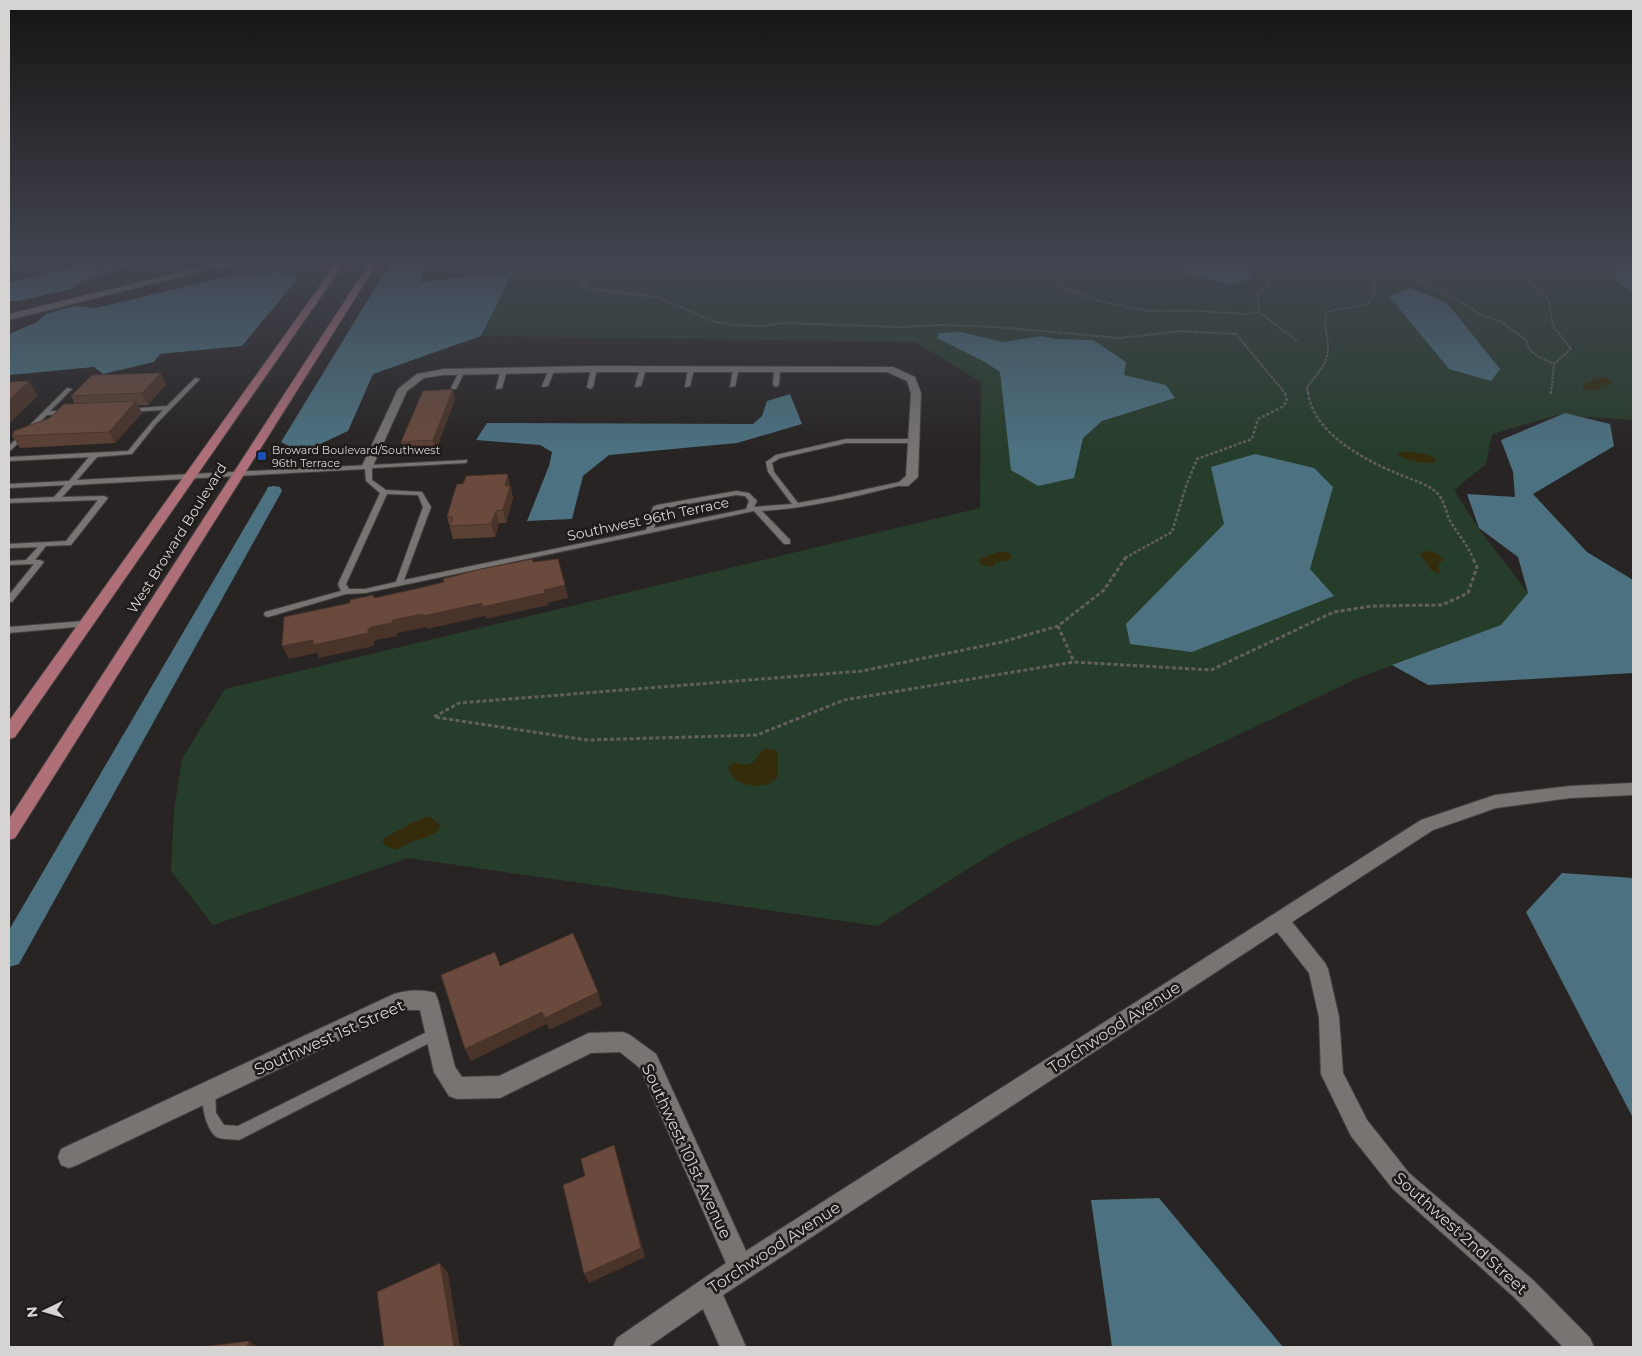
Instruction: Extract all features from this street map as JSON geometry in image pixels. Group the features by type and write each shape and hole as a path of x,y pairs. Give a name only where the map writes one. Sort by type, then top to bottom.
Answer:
{"main road":[{"name":"West Broward Boulevard","path":"9,733 84,624 297,325"},
{"name":"West Broward Boulevard","path":"9,833 333,325"}],"street":[{"path":"368,466 403,389 421,376 462,371 552,369 889,369 910,379 916,393 912,477 904,483"},
{"name":"Torchwood Avenue","path":"626,1347 741,1268 1427,825 1495,802 1570,792 1633,789"},
{"name":"Southwest 2nd Street","path":"1280,920 1318,969 1329,1017 1332,1074 1359,1128 1401,1181 1524,1289 1581,1347"},
{"name":"Southwest 1st Street","path":"69,1157 402,1001 428,1000 445,1072 457,1088 500,1086 589,1043 623,1042"},
{"name":"Southwest 101st Avenue","path":"623,1042 648,1060 741,1268"},
{"path":"708,1290 733,1347"}],"lane":[{"path":"545,386 552,369"},
{"path":"590,387 594,369"},
{"path":"638,386 643,369"},
{"path":"687,386 690,369"},
{"path":"732,386 736,369"},
{"path":"776,369 776,385"},
{"path":"499,388 504,370"},
{"path":"454,388 462,371"},
{"path":"9,459 130,453 168,408 197,379"},
{"path":"9,450 69,389"},
{"path":"120,410 168,408"},
{"path":"45,413 73,412"},
{"path":"797,506 771,472 769,462 778,456 846,441 914,441"},
{"path":"56,500 94,455"},
{"path":"9,486 465,461"},
{"path":"368,466 369,481 384,492 420,493 428,507 398,584"},
{"name":"Southwest 96th Terrace","path":"268,614 346,592 365,591 752,510 797,506 904,483"},
{"path":"346,592 342,584 384,492"},
{"path":"649,531 658,507 736,493 747,494 753,501 752,510 787,542"},
{"path":"9,546 68,543 104,498 10,502"},
{"path":"29,562 44,544"},
{"path":"9,563 40,562 9,600"},
{"path":"9,630 84,624"},
{"path":"209,1091 210,1114 220,1131 239,1133 435,1034"}],"path":[{"path":"743,325 767,325"},
{"path":"851,325 901,327 936,325"},
{"path":"950,325 998,327 1120,338 1180,331 1236,334 1285,392 1287,401 1282,407 1258,419 1252,439 1197,460 1186,486 1172,532 1126,557 1104,590 1058,626 1002,642 862,671 459,703 434,718 587,740 758,735 844,700 1074,662 1210,670 1334,612 1372,606 1442,606 1468,593 1477,567 1467,544 1450,520 1439,495 1429,487 1377,465 1350,449 1323,425 1309,402 1307,387 1323,366 1328,354 1325,325"},
{"path":"1275,325 1296,342"},
{"path":"1506,325 1526,340 1530,350 1538,357 1554,364"},
{"path":"1551,394 1554,364 1571,349 1553,325"},
{"path":"1058,626 1074,662"}],"green space":[{"path":"486,325 1633,325 1633,420 1557,415 1492,434 1486,464 1454,490 1479,529 1528,593 1501,625 1358,678 1006,845 877,926 408,858 213,925 171,871 174,811 182,759 225,689 980,508 981,382 915,342 481,336"}],"sand":[{"path":"1602,377 1612,380 1611,384 1593,391 1582,388 1584,384"},
{"path":"1402,452 1431,456 1434,457 1435,462 1427,463 1409,460 1397,454"},
{"path":"1002,551 1009,553 1011,557 1008,561 996,562 992,567 981,565 978,561 980,558"},
{"path":"1426,551 1436,553 1444,559 1438,564 1440,574 1432,571 1420,554"},
{"path":"767,748 778,751 778,777 768,784 756,786 738,781 733,777 729,767 732,763 744,765 752,763"},
{"path":"425,817 431,817 441,826 431,835 396,850 386,846 382,841 395,832"}],"water":[{"path":"29,325 259,325 242,346 160,354 154,362 103,374 94,367 9,375 9,334"},
{"path":"352,325 486,325 481,336 373,374 348,431 300,452 281,442"},
{"path":"1413,325 1465,325 1500,369 1491,381 1449,369"},
{"path":"961,332 1003,342 1041,336 1056,339 1093,340 1126,362 1124,375 1166,385 1175,398 1102,421 1083,438 1074,478 1038,486 1011,470 1000,372 985,362 937,338 939,333"},
{"path":"790,394 802,424 737,443 609,455 583,476 572,519 527,521 549,466 552,452 540,445 476,440 487,423 753,424 762,416 767,401"},
{"path":"1565,413 1610,424 1614,446 1533,494 1587,552 1633,580 1633,673 1428,685 1392,665 1501,625 1528,593 1518,557 1479,528 1467,494 1515,497 1513,472 1501,440"},
{"path":"1255,454 1314,468 1333,487 1310,569 1334,596 1192,652 1130,644 1126,624 1224,524 1211,467"},
{"path":"1562,873 1633,878 1633,1118 1526,912"},
{"path":"1159,1198 1283,1347 1112,1347 1091,1200"}],"building":[{"path":"161,373 142,393 71,396 92,375"},
{"path":"29,381 9,400 9,382"},
{"path":"453,389 433,440 401,442 423,391"},
{"path":"136,401 109,432 12,436 14,431 50,418 64,404"},
{"path":"508,475 505,486 510,486 503,510 496,511 491,524 450,526 453,517 447,517 457,484 463,484 466,476"},
{"path":"532,559 533,562 558,559 565,585 544,590 545,593 482,607 482,603 423,616 423,614 392,620 392,623 371,627 368,629 368,633 313,645 313,640 282,646 284,617 350,603 350,600 373,595 374,598 420,588 444,582 443,579 481,569"},
{"path":"573,933 598,992 545,1018 542,1012 465,1049 441,975 495,952 500,966"},
{"path":"614,1145 641,1248 584,1274 563,1185 585,1176 581,1159"},
{"path":"440,1263 454,1347 384,1347 377,1292"},
{"path":"249,1341 247,1347 202,1347"}],"waterway":[{"path":"9,955 274,491"}],"place":[{"name":"Broward Boulevard/Southwest 96th Terrace","path":"262,456"}]}
